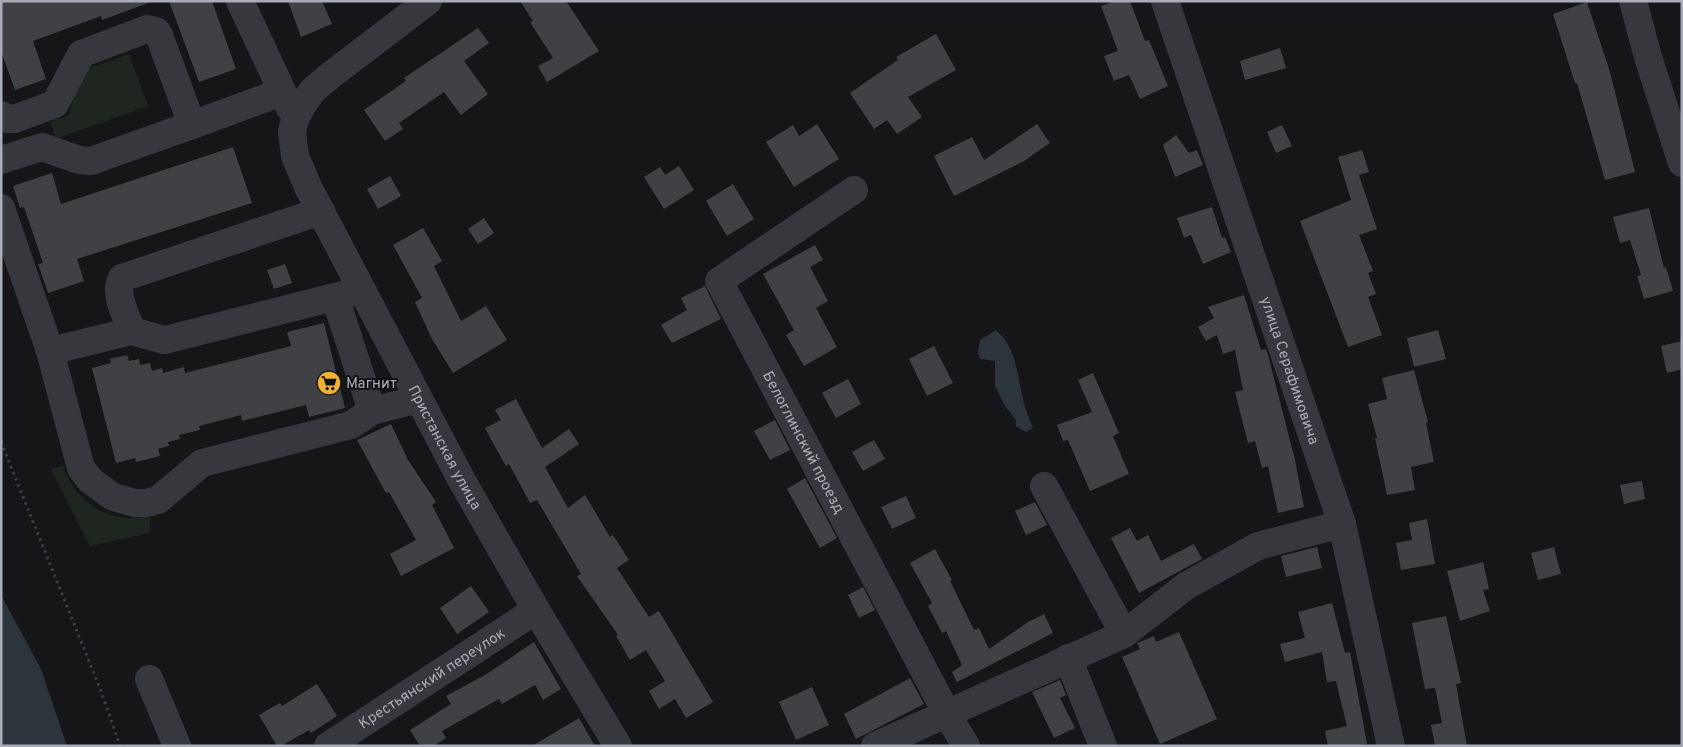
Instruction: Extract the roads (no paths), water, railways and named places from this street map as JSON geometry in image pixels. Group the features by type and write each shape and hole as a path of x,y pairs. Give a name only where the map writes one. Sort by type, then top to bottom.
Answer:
{"street":[{"name":"Пристанская улица","path":"240,1 295,119 292,132 295,156 321,211 419,400 536,610 618,746"},
{"path":"295,119 313,90 428,1"},
{"name":"улица Серафимовича","path":"1165,1 1342,524 1391,746"},
{"path":"1633,1 1648,57 1682,164"},
{"path":"1,115 8,119 14,119 55,104 81,54 147,29 152,29 159,35 192,125"},
{"path":"1,160 42,147 79,160 91,161 282,92"},
{"name":"Белоглинский проезд","path":"854,190 719,281 946,712 966,746"},
{"path":"1,208 50,352 81,468 100,489 113,497 130,502 147,503 158,500 202,463 351,425 372,411 419,400"},
{"path":"132,331 119,292 118,285 122,278 321,211"},
{"path":"50,352 132,331 158,339 169,339 362,290"},
{"path":"335,297 372,411"},
{"path":"1044,486 1124,634"},
{"path":"875,746 946,712 1124,634 1186,586 1258,546 1342,524"},
{"name":"Крестьянский переулок","path":"328,746 536,610"},
{"path":"1068,658 1103,746"},
{"path":"149,679 177,746"}],"place":[{"name":"Магнит","path":"329,383"}]}
